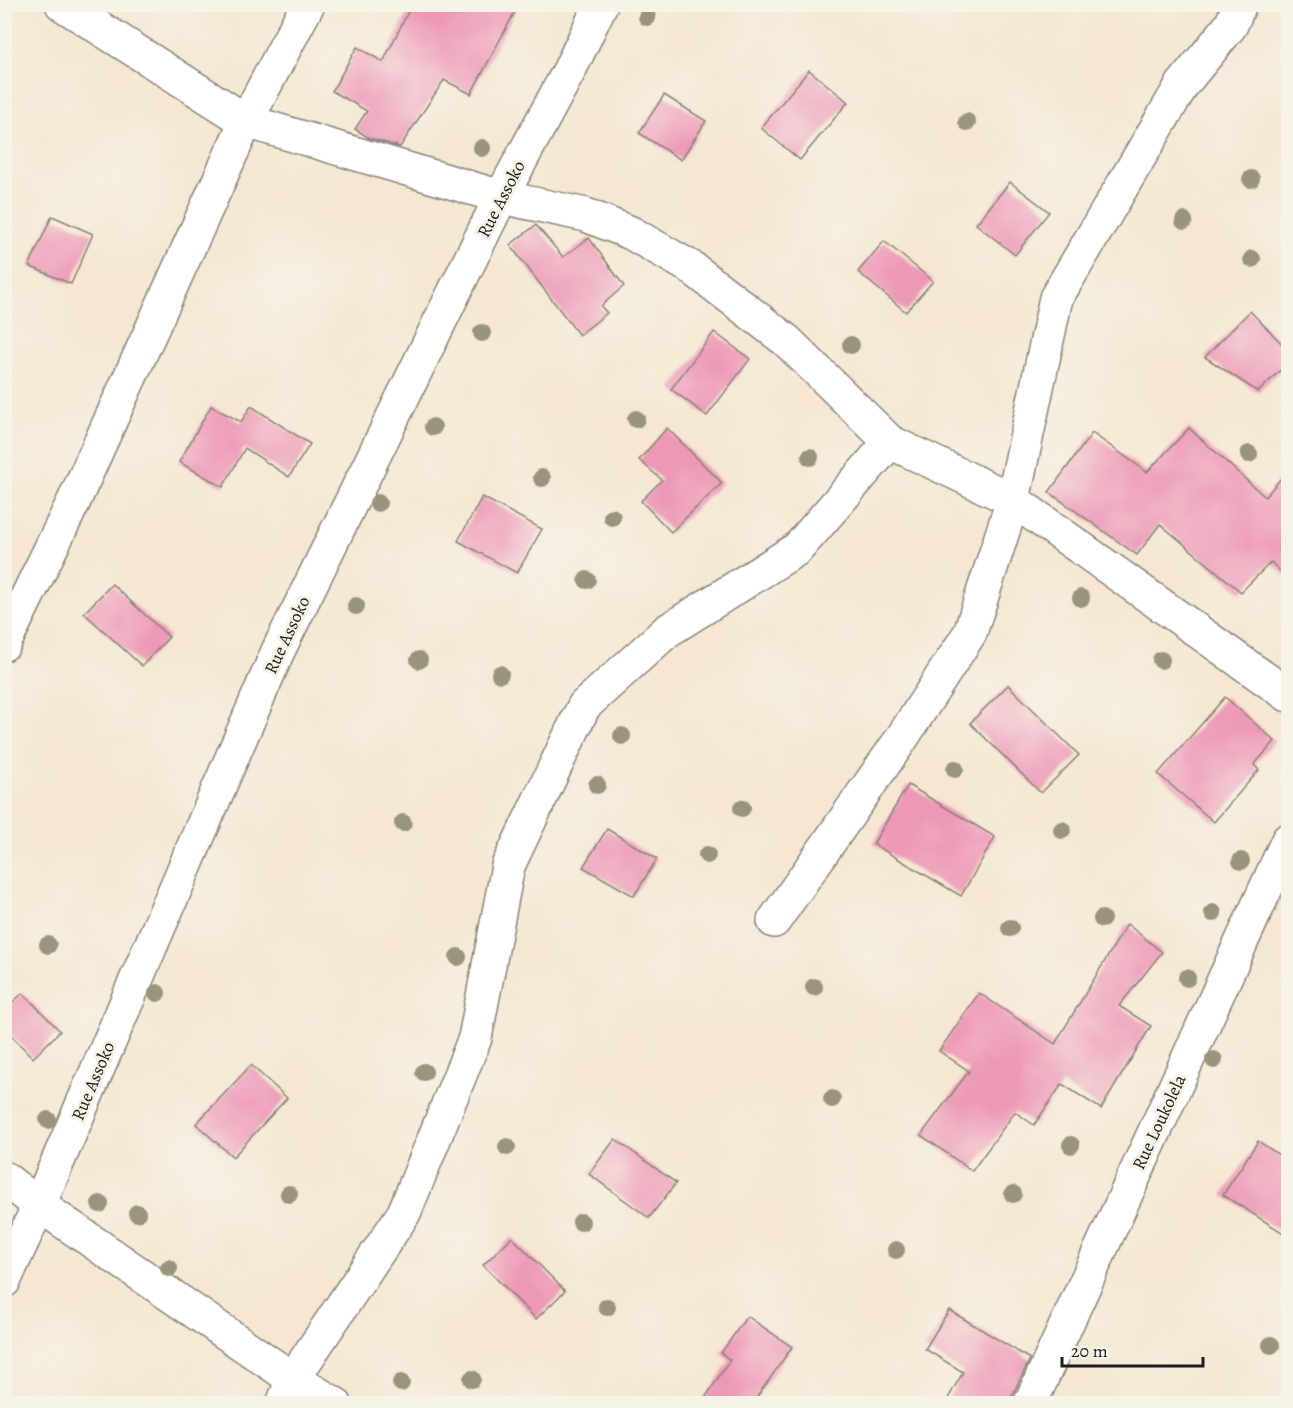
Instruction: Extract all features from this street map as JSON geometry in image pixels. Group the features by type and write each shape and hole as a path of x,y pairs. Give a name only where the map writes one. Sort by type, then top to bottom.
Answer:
{"street":[{"path":"62,4 246,121 501,197 586,215 631,233 692,268 787,341 890,442 1013,500 1288,695"},
{"path":"4,644 73,503 246,121 308,4"},
{"name":"Rue Assoko","path":"4,1281 278,651 501,197 569,71 601,4"},
{"path":"774,921 900,741 969,633 1013,500 1056,298 1182,85 1231,25 1240,4"},
{"path":"288,1391 404,1213 475,1038 508,866 584,706 667,631 797,549 890,442"},
{"name":"Rue Loukolela","path":"1030,1404 1288,840"},
{"path":"4,1178 288,1391 335,1404"}],"building":[{"path":"412,4 519,4 471,94 444,80 400,147 369,138 355,129 367,111 332,91 357,47 383,62"},
{"path":"809,70 848,102 800,160 761,128"},
{"path":"664,95 706,121 681,160 639,133"},
{"path":"1010,182 1049,212 1015,255 976,224"},
{"path":"52,216 93,234 71,284 29,266"},
{"path":"536,225 563,257 589,238 624,286 601,306 607,313 579,335 510,245"},
{"path":"884,241 933,281 906,312 858,272"},
{"path":"1250,311 1288,350 1288,363 1258,392 1205,357"},
{"path":"714,332 750,359 707,416 671,389"},
{"path":"211,406 241,422 251,406 310,444 289,477 245,448 223,487 179,462"},
{"path":"667,428 722,483 671,532 641,501 662,480 639,460"},
{"path":"1189,428 1265,497 1288,470 1288,579 1271,562 1241,592 1160,524 1137,555 1049,492 1092,433 1147,472"},
{"path":"482,497 542,529 517,573 458,541"},
{"path":"112,584 169,637 142,666 84,613"},
{"path":"1008,685 1079,755 1041,793 970,723"},
{"path":"1225,697 1275,741 1254,765 1259,770 1214,822 1158,774"},
{"path":"908,785 995,837 961,896 873,844"},
{"path":"607,829 657,859 634,896 583,867"},
{"path":"1127,924 1162,952 1119,1006 1151,1026 1101,1109 1062,1084 1034,1125 1015,1112 972,1171 921,1135 969,1071 939,1051 979,993 1055,1044"},
{"path":"23,993 60,1031 33,1058 4,1028 4,1010"},
{"path":"251,1065 287,1098 233,1157 196,1124"},
{"path":"615,1139 676,1183 649,1218 589,1174"},
{"path":"1258,1141 1288,1161 1288,1236 1223,1195"},
{"path":"512,1237 565,1291 536,1319 483,1265"},
{"path":"949,1310 1030,1359 1008,1404 945,1404 963,1372 925,1349"},
{"path":"747,1316 792,1347 752,1404 701,1404 730,1360 721,1353"}]}
